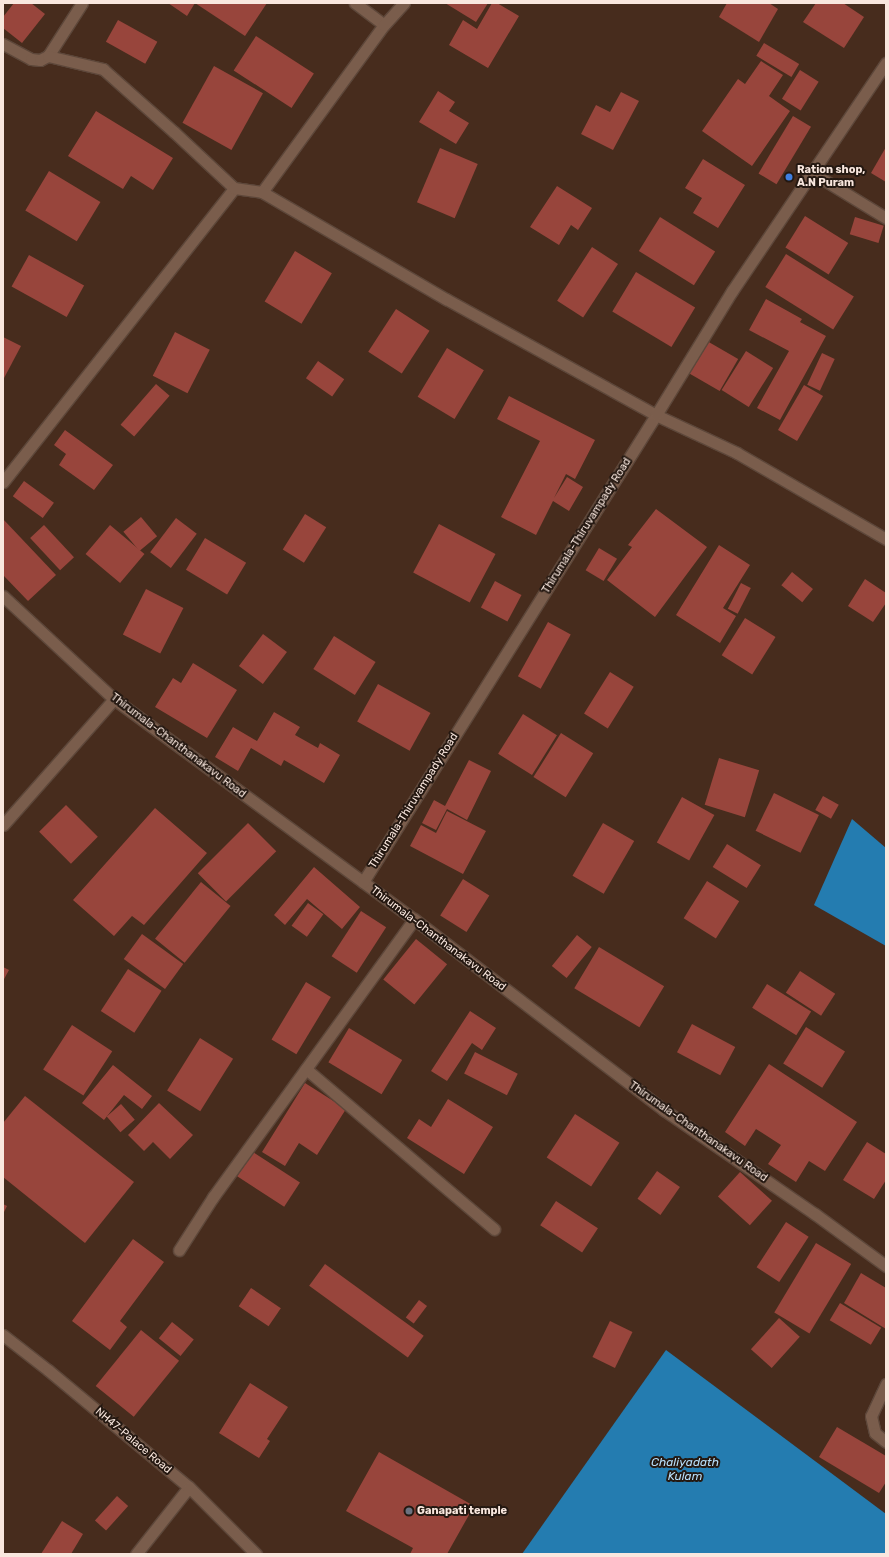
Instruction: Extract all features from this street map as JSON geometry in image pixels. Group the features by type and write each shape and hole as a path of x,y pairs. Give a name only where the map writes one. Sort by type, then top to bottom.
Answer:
{"street":[{"path":"3,44 31,59 40,60 48,56 82,3"},
{"path":"355,3 384,25"},
{"path":"262,192 384,25 404,3"},
{"path":"48,56 103,69 234,188 262,192 446,299 656,415 737,453 886,539"},
{"name":"Thirumala-Thiruvampady Road","path":"363,882 656,415 732,291 886,63"},
{"path":"811,172 886,218"},
{"path":"3,482 234,188"},
{"name":"Thirumala-Chanthanakavu Road","path":"3,596 114,700 414,918 664,1110 815,1214 886,1266"},
{"path":"3,825 114,700"},
{"path":"179,1250 213,1197 414,918"},
{"path":"306,1069 494,1229"},
{"name":"NH47-Palace Road","path":"3,1335 48,1370 189,1487 256,1554"},
{"path":"886,1384 871,1416 875,1433 886,1442"},
{"path":"136,1554 189,1487"}],"water":[{"path":"852,819 886,848 886,946 814,905"},
{"name":"Chaliyadath Kulam","path":"666,1350 886,1514 886,1554 522,1554"}],"building":[{"path":"14,3 31,3 45,14 22,43 3,28 3,17"},
{"path":"168,3 195,3 187,16"},
{"path":"195,3 267,3 245,36"},
{"path":"445,3 488,3 476,22"},
{"path":"492,3 497,3 519,16 488,68 449,45 463,20 477,29"},
{"path":"727,3 769,3 778,9 759,42 719,17"},
{"path":"816,3 843,3 864,17 844,48 803,22"},
{"path":"118,20 157,42 145,64 106,42"},
{"path":"256,36 314,74 292,108 234,70"},
{"path":"764,43 799,64 791,77 756,56"},
{"path":"761,61 783,75 769,96 790,111 752,166 702,131 738,79 745,84"},
{"path":"214,66 263,93 231,150 182,123"},
{"path":"800,70 819,82 801,110 782,99"},
{"path":"438,91 455,102 449,111 469,123 456,144 419,122"},
{"path":"621,92 639,101 613,150 581,134 596,105 610,112"},
{"path":"96,111 173,158 153,190 131,176 123,189 68,156"},
{"path":"793,116 811,127 776,184 758,173"},
{"path":"886,147 886,182 871,173"},
{"path":"440,148 478,164 455,218 417,202"},
{"path":"703,159 745,185 718,228 693,213 702,198 685,188"},
{"path":"49,171 100,202 77,241 25,210"},
{"path":"557,186 592,208 578,230 571,225 559,245 530,227"},
{"path":"805,216 848,243 829,274 785,247"},
{"path":"660,217 715,251 694,285 639,251"},
{"path":"855,217 884,226 878,243 850,234"},
{"path":"592,247 618,264 583,318 557,301"},
{"path":"295,251 332,273 301,324 265,302"},
{"path":"786,254 854,296 833,329 765,287"},
{"path":"29,255 84,286 67,317 12,286"},
{"path":"636,272 695,308 671,347 612,311"},
{"path":"766,299 802,319 800,322 826,336 780,420 757,408 789,351 749,330"},
{"path":"396,309 430,331 402,374 368,352"},
{"path":"175,332 210,350 188,393 153,376"},
{"path":"3,337 21,346 3,380"},
{"path":"707,341 738,359 720,391 688,373"},
{"path":"447,348 484,370 455,419 418,397"},
{"path":"746,351 773,368 749,407 722,390"},
{"path":"822,353 835,359 820,391 807,385"},
{"path":"318,361 344,379 332,397 306,378"},
{"path":"156,384 170,396 134,437 121,425"},
{"path":"804,385 823,396 797,441 778,430"},
{"path":"509,396 595,440 575,479 566,474 554,498 567,477 583,487 569,511 553,501 536,535 501,517 540,441 497,419"},
{"path":"65,430 113,465 94,490 59,465 66,454 54,445"},
{"path":"24,481 54,503 43,518 13,496"},
{"path":"656,509 707,547 655,617 607,580 632,547 628,545"},
{"path":"305,514 326,527 304,563 283,550"},
{"path":"141,517 157,536 139,551 123,532"},
{"path":"176,518 197,534 171,568 150,552"},
{"path":"3,519 56,575 28,601 3,575"},
{"path":"439,524 496,554 470,603 413,573"},
{"path":"44,525 74,557 60,570 30,538"},
{"path":"110,525 144,554 120,583 86,554"},
{"path":"205,538 246,563 227,594 186,570"},
{"path":"719,545 750,565 723,608 736,616 720,643 676,615"},
{"path":"599,548 617,559 604,581 586,570"},
{"path":"792,572 813,589 802,602 781,585"},
{"path":"865,579 886,593 886,603 873,622 848,606"},
{"path":"495,581 521,595 507,622 481,607"},
{"path":"741,583 751,588 738,614 728,609"},
{"path":"146,589 183,608 160,654 123,634"},
{"path":"745,618 776,637 752,674 722,655"},
{"path":"548,622 571,635 541,689 518,676"},
{"path":"263,634 287,652 263,684 239,666"},
{"path":"334,636 376,662 355,695 313,669"},
{"path":"193,663 237,690 207,738 155,707 173,678 181,683"},
{"path":"610,672 634,687 608,728 584,714"},
{"path":"378,684 430,713 410,751 357,722"},
{"path":"274,712 300,727 295,735 318,748 320,743 340,755 324,783 284,760 281,766 251,748 238,771 215,757 233,727 257,741"},
{"path":"523,714 557,735 532,775 498,754"},
{"path":"561,733 593,753 566,797 533,777"},
{"path":"719,758 759,770 745,817 705,805"},
{"path":"469,760 491,771 467,820 447,809 436,830 422,823 434,800 445,806"},
{"path":"774,793 819,815 801,853 756,831"},
{"path":"823,796 839,805 831,819 815,810"},
{"path":"682,797 714,815 689,860 657,842"},
{"path":"66,805 98,837 71,864 39,832"},
{"path":"155,808 207,853 144,925 132,916 114,936 73,900"},
{"path":"447,811 486,831 463,874 410,846 421,825 436,833"},
{"path":"248,823 276,851 226,901 198,873"},
{"path":"603,823 634,841 604,894 572,876"},
{"path":"727,844 761,865 747,888 713,867"},
{"path":"314,867 360,907 342,929 307,899 285,925 274,915"},
{"path":"463,879 489,895 467,932 440,915"},
{"path":"707,881 739,901 716,938 684,918"},
{"path":"201,882 231,906 185,963 155,939"},
{"path":"308,903 323,914 307,937 292,926"},
{"path":"361,911 386,927 357,973 332,956"},
{"path":"142,934 183,964 165,989 124,959"},
{"path":"577,935 592,947 567,978 552,966"},
{"path":"416,939 447,964 414,1005 383,979"},
{"path":"599,947 664,986 639,1027 574,988"},
{"path":"3,967 9,970 3,981"},
{"path":"128,969 162,991 134,1033 101,1011"},
{"path":"800,971 835,994 821,1016 786,993"},
{"path":"306,982 331,997 296,1054 271,1039"},
{"path":"767,984 811,1012 796,1035 752,1008"},
{"path":"470,1011 496,1028 482,1050 472,1043 447,1081 431,1071"},
{"path":"692,1024 735,1047 720,1075 677,1052"},
{"path":"72,1025 112,1051 83,1096 43,1069"},
{"path":"806,1027 845,1051 822,1088 783,1063"},
{"path":"349,1028 402,1060 382,1094 328,1062"},
{"path":"200,1038 233,1059 200,1111 167,1091"},
{"path":"475,1052 518,1074 507,1095 464,1073"},
{"path":"769,1064 857,1122 825,1171 809,1161 796,1182 768,1164 781,1145 756,1129 745,1146 725,1132"},
{"path":"113,1065 152,1096 142,1109 124,1095 104,1120 82,1103"},
{"path":"305,1083 346,1109 317,1155 299,1143 285,1166 262,1152"},
{"path":"25,1096 134,1182 85,1243 3,1177 3,1123"},
{"path":"448,1099 493,1127 464,1174 407,1138 419,1119 431,1127"},
{"path":"159,1103 193,1135 170,1159 153,1142 144,1151 128,1135"},
{"path":"121,1104 135,1120 120,1132 107,1116"},
{"path":"575,1114 619,1143 591,1186 547,1158"},
{"path":"867,1142 886,1154 886,1180 874,1199 843,1180"},
{"path":"253,1152 300,1182 284,1207 237,1176"},
{"path":"657,1171 680,1187 660,1215 637,1199"},
{"path":"740,1172 772,1201 750,1225 718,1197"},
{"path":"556,1201 598,1228 582,1253 540,1225"},
{"path":"3,1204 7,1206 3,1214"},
{"path":"786,1222 809,1237 779,1282 757,1267"},
{"path":"133,1239 164,1262 120,1321 127,1327 110,1350 72,1321"},
{"path":"816,1243 851,1264 809,1334 774,1312"},
{"path":"325,1264 424,1336 408,1358 309,1286"},
{"path":"861,1273 886,1288 886,1329 844,1303"},
{"path":"251,1288 281,1308 269,1326 239,1306"},
{"path":"419,1300 427,1306 414,1324 406,1318"},
{"path":"840,1303 881,1328 871,1345 830,1320"},
{"path":"779,1318 800,1337 772,1368 751,1349"},
{"path":"610,1321 632,1332 615,1368 592,1357"},
{"path":"172,1322 194,1340 181,1356 159,1338"},
{"path":"141,1330 179,1361 134,1417 96,1386"},
{"path":"250,1383 288,1407 267,1439 270,1441 259,1458 219,1433"},
{"path":"837,1427 886,1456 886,1482 879,1493 819,1457"},
{"path":"379,1452 474,1506 447,1554 410,1554 413,1548 346,1511"},
{"path":"117,1496 128,1506 106,1531 95,1521"},
{"path":"62,1521 83,1534 71,1554 41,1554"}],"place":[{"name":"Ration shop, A.N Puram","path":"789,177"},
{"name":"Ganapati temple","path":"409,1511"}]}
